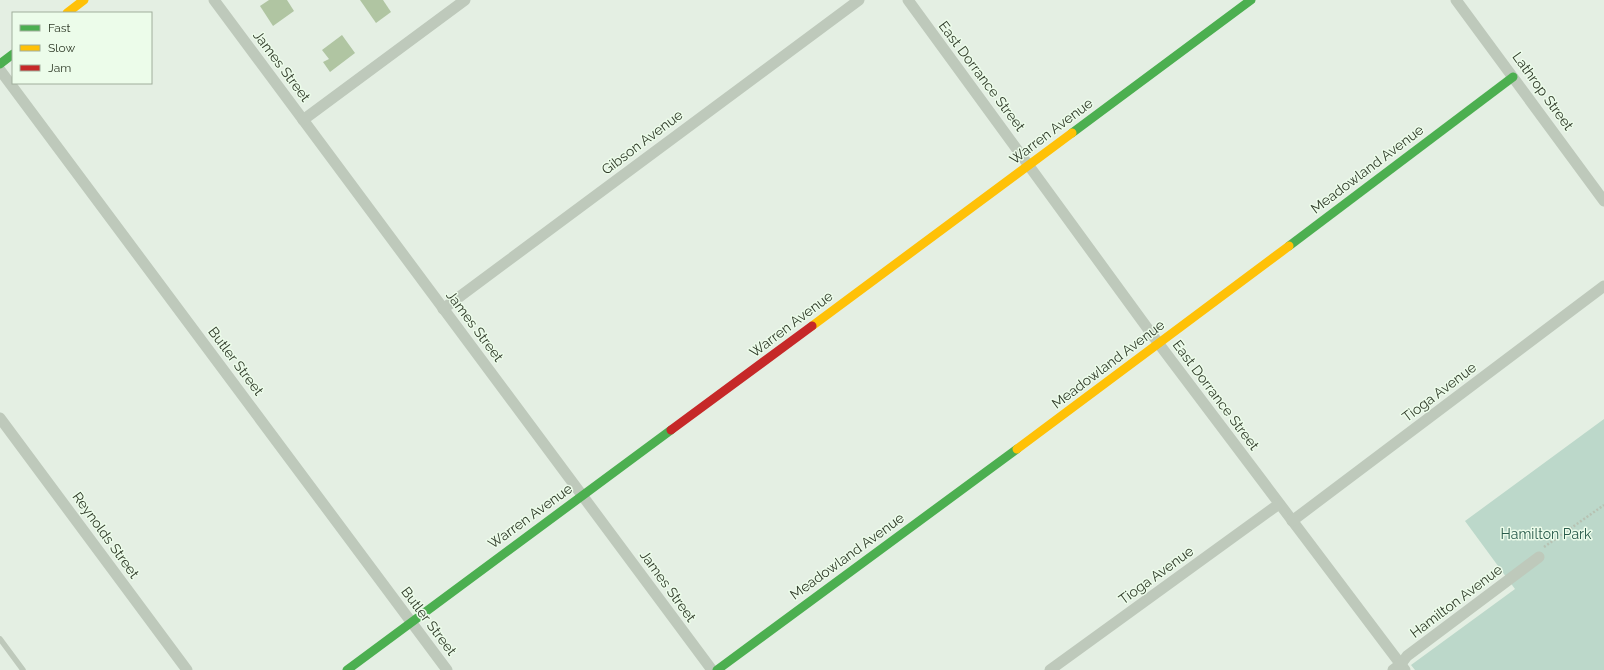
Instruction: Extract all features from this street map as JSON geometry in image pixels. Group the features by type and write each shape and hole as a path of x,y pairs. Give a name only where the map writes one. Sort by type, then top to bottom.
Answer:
{"street":[{"path":"68,12 84,0"},
{"name":"James Street","path":"214,0 712,670"},
{"path":"303,120 465,0"},
{"name":"Gibson Avenue","path":"443,309 859,0"},
{"name":"East Dorrance Street","path":"908,0 1030,164 1159,344 1400,668"},
{"name":"Warren Avenue","path":"347,670 411,621 1251,0"},
{"name":"Lathrop Street","path":"1456,0 1604,201"},
{"path":"0,64 12,55"},
{"name":"Butler Street","path":"0,70 447,670"},
{"name":"Meadowland Avenue","path":"717,670 1159,344 1514,77"},
{"name":"Tioga Avenue","path":"1292,521 1604,286"},
{"name":"Reynolds Street","path":"0,418 187,670"},
{"name":"Tioga Avenue","path":"1050,670 1279,504"},
{"name":"Hamilton Avenue","path":"1400,668 1407,656 1539,557"}],"lane":[{"path":"0,639 23,670"}],"path":[{"path":"1558,536 1604,505"}],"green space":[{"name":"Hamilton Park","path":"1604,419 1604,670 1415,670 1411,665 1515,589 1465,521"}],"building":[{"path":"269,0 287,0 294,11 273,26 260,6"},
{"path":"360,0 383,0 391,12 376,23"},
{"path":"342,35 355,53 330,72 323,62 329,59 322,50"}],"traffic: fast":[{"path":"1072,133 1251,0"},
{"path":"0,64 12,55"},
{"path":"1289,246 1513,77"},
{"path":"347,670 671,430"},
{"path":"717,670 1017,449"}],"traffic: slow":[{"path":"68,12 84,0"},
{"path":"812,326 1072,133"},
{"path":"1017,449 1289,246"}],"traffic: jam":[{"path":"671,430 812,326"}]}
